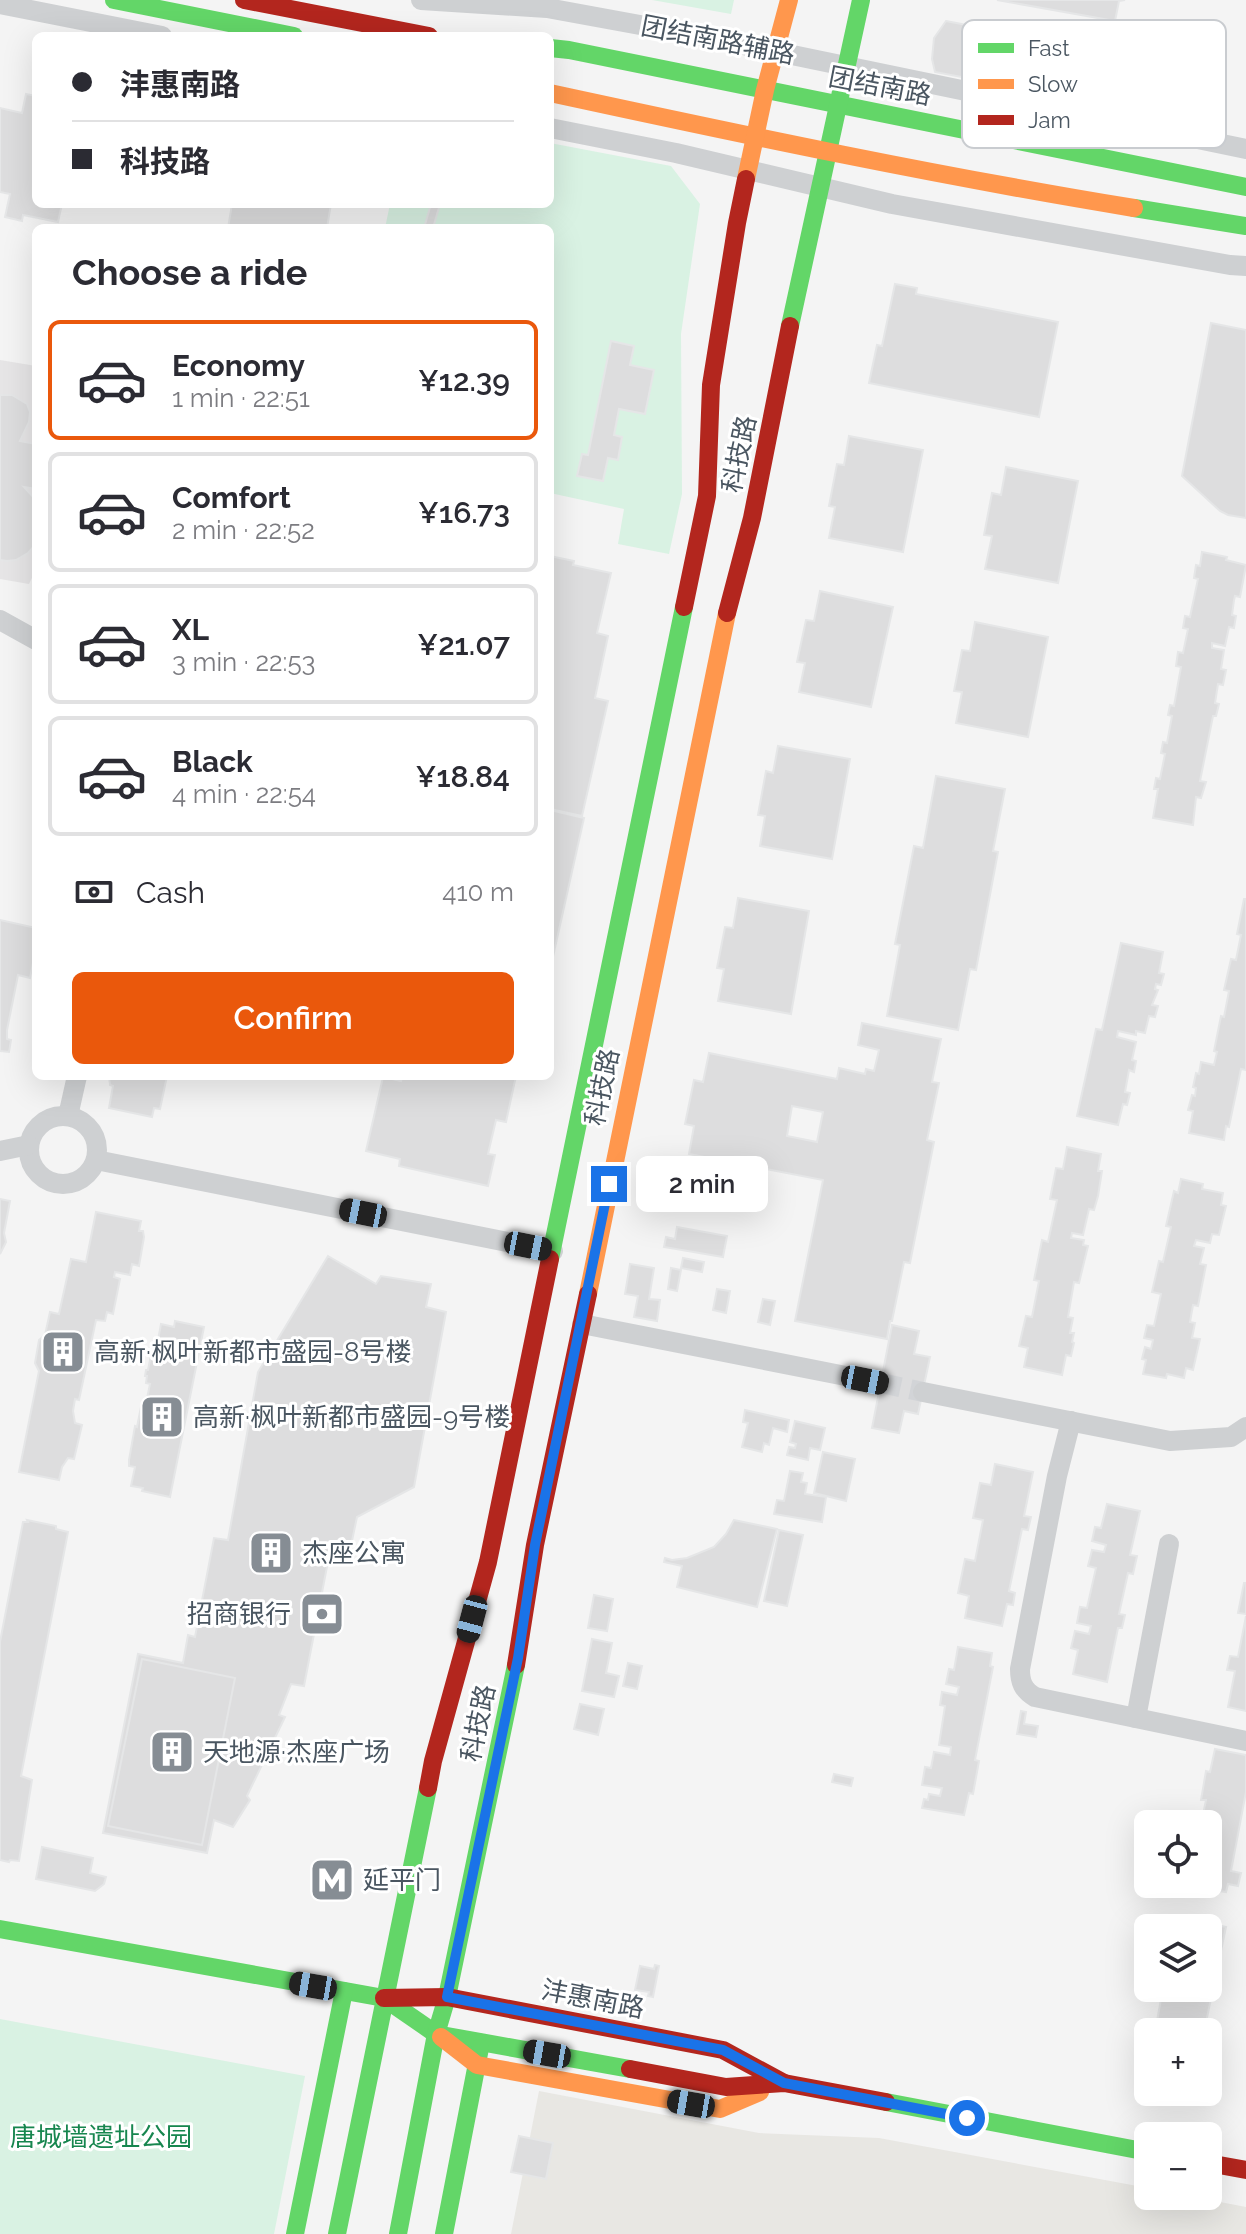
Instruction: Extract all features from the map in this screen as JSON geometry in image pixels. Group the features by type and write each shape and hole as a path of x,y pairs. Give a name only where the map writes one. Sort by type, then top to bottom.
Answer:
{"main road":[{"path":"114,0 274,32"},
{"path":"244,0 408,32"},
{"name":"科技路","path":"337,2234 433,1761 488,1562 707,496 711,385 737,223 765,90 789,0"},
{"name":"科技路","path":"398,2234 436,2034 447,1997 518,1658 535,1545 721,634 752,518 807,241 861,0"},
{"name":"团结南路","path":"554,48 962,129"},
{"path":"554,94 829,153 1037,192 1246,226"},
{"name":"团结南路","path":"1055,148 1246,187"},
{"name":"沣惠南路","path":"0,1929 384,1998 447,1997 723,2050 784,2083"},
{"path":"295,2234 344,1991"},
{"name":"沣惠南路","path":"384,1998 436,2034 726,2087 784,2083 1134,2149"},
{"path":"436,2034 477,2065 720,2109 784,2083"},
{"path":"444,2234 481,2042"},
{"path":"1222,2166 1246,2170"}],"street":[{"name":"团结南路辅路","path":"421,0 547,8 962,89"},
{"path":"0,4 142,32"},
{"path":"554,129 676,153 892,204 1246,266"},
{"name":"团结南路辅路","path":"1226,145 1246,149"},
{"path":"0,620 32,638"},
{"path":"68,1116 76,1080"},
{"path":"68,1116 88,1127 97,1148 96,1160 83,1178 73,1183 52,1183 34,1170 29,1145 36,1128 45,1120 68,1116"},
{"path":"0,1151 29,1145"},
{"path":"96,1160 553,1251"},
{"path":"582,1324 881,1383"},
{"path":"923,1392 1170,1441 1231,1437 1246,1427"},
{"path":"1071,1421 1057,1476 1020,1680 1035,1697 1246,1741"},
{"path":"1136,1718 1169,1544"}],"shaded area":[{"path":"0,360 32,365 32,578 29,584 0,579"},
{"path":"539,2091 759,2133 879,2138 1134,2185 1134,2210 1222,2210 1222,2202 1246,2207 1246,2234 511,2234"}],"green space":[{"path":"652,0 734,0 731,14"},
{"path":"554,144 671,166 700,204 681,334 682,494 669,554 618,544 624,509 554,494 554,224 386,224 389,208 554,208"},
{"name":"唐城墙遗址公园","path":"0,2019 305,2076 274,2234 0,2234"}],"building":[{"path":"997,0 1125,0 1119,1 1115,20"},
{"path":"946,21 962,24 962,77 935,72 932,59 934,38"},
{"path":"26,94 32,95 32,208 61,208 58,222 23,215 22,221 5,217 10,194 0,192 0,108 22,113"},
{"path":"231,208 330,208 328,224 229,224"},
{"path":"430,208 439,208 434,224 425,224"},
{"path":"895,284 917,288 916,294 1058,322 1039,417 869,383 877,345 882,346"},
{"path":"1211,323 1246,330 1246,518 1220,511 1182,476"},
{"path":"611,341 634,346 630,365 654,370 645,414 619,409 614,435 622,437 618,460 608,458 603,481 577,476 582,454 588,455"},
{"path":"0,395 12,395 27,404 30,412 20,441 32,443 32,488 24,487 32,496 32,548 16,560 0,560"},
{"path":"849,436 923,450 903,552 829,538 835,507 829,506 837,464 844,465"},
{"path":"1006,467 1078,481 1058,583 985,569 992,536 984,535 992,493 1001,495"},
{"path":"1202,552 1246,565 1240,597 1235,596 1234,600 1234,628 1229,627 1225,646 1212,643 1212,648 1224,650 1221,669 1226,670 1223,685 1218,684 1215,703 1219,704 1216,716 1213,716 1200,781 1206,782 1201,798 1196,797 1193,825 1153,818 1158,789 1154,789 1156,778 1160,779 1165,754 1161,753 1163,742 1167,743 1172,716 1168,715 1170,705 1174,706 1181,667 1176,666 1178,652 1183,653 1188,629 1183,628 1185,616 1190,617 1198,579 1194,578 1196,565 1200,566"},
{"path":"554,557 574,561 573,565 611,573 597,633 608,636 595,698 608,701 582,816 554,810"},
{"path":"820,591 893,607 871,707 799,692 805,663 797,662 806,620 814,621"},
{"path":"975,622 1048,637 1028,737 956,723 962,692 954,691 962,650 970,651"},
{"path":"778,746 850,759 832,859 760,846 765,816 758,815 766,771 773,773"},
{"path":"936,776 1005,789 993,851 998,852 976,970 970,969 958,1030 887,1016 900,945 895,944 914,846 923,848"},
{"path":"554,811 584,818 554,952"},
{"path":"738,898 809,911 791,1014 718,1001 724,969 717,968 725,927 733,928"},
{"path":"1244,899 1246,1070 1241,1069 1224,1140 1189,1133 1193,1111 1188,1110 1192,1095 1195,1096 1196,1088 1193,1087 1201,1062 1214,1065 1221,1016 1224,1017 1229,991 1224,990 1231,959 1236,960"},
{"path":"0,920 32,927 32,968 30,978 18,975 7,1030 7,1039 11,1040 9,1052 0,1051"},
{"path":"1121,943 1163,952 1159,973 1164,974 1161,985 1156,984 1155,989 1158,990 1152,1005 1158,1006 1155,1017 1149,1016 1145,1033 1136,1031 1136,1035 1118,1031 1117,1037 1136,1042 1132,1060 1136,1061 1134,1072 1129,1070 1125,1092 1130,1093 1127,1105 1123,1104 1118,1125 1077,1116 1096,1029 1102,1030"},
{"path":"862,1023 941,1039 932,1082 939,1083 927,1140 934,1142 910,1263 904,1262 887,1339 795,1321 823,1180 689,1154 694,1126 685,1124 694,1080 703,1082 709,1053 837,1079 839,1068 865,1074 866,1069 874,1071 879,1050 858,1045","holes":["792,1106 823,1112 817,1142 787,1136"]},
{"path":"109,1080 166,1080 160,1109 154,1108 152,1117 109,1108 113,1086"},
{"path":"382,1080 515,1080 506,1122 496,1120 488,1154 495,1155 488,1186 399,1166 400,1159 366,1151"},
{"path":"1067,1147 1101,1154 1098,1171 1102,1171 1094,1210 1089,1209 1083,1235 1072,1233 1071,1238 1084,1240 1083,1245 1088,1246 1079,1283 1074,1282 1068,1317 1073,1318 1070,1333 1074,1333 1074,1343 1071,1356 1066,1355 1062,1375 1024,1367 1028,1348 1019,1346 1026,1316 1032,1317 1039,1281 1034,1280 1042,1240 1048,1242 1057,1200 1050,1199 1056,1168 1063,1169"},
{"path":"1181,1179 1203,1184 1202,1189 1223,1193 1221,1205 1226,1206 1219,1235 1212,1234 1210,1243 1196,1240 1194,1246 1204,1248 1200,1264 1206,1265 1198,1306 1193,1305 1190,1322 1195,1323 1192,1338 1200,1339 1193,1370 1186,1368 1184,1378 1167,1374 1166,1378 1143,1374 1146,1360 1142,1359 1145,1347 1151,1349 1153,1340 1144,1338 1147,1325 1154,1326 1161,1294 1152,1292 1171,1227 1166,1226 1174,1191 1178,1193"},
{"path":"0,1199 10,1201 4,1233 6,1242 0,1254"},
{"name":"高新·枫叶新都市盛园-8号楼","path":"96,1212 141,1221 139,1231 143,1231 144,1237 139,1266 132,1264 130,1275 115,1272 114,1277 120,1279 113,1314 107,1312 105,1321 96,1320 79,1400 75,1399 73,1411 75,1423 82,1425 74,1459 68,1458 59,1480 19,1472 39,1371 35,1363 39,1340 45,1335 50,1312 59,1314 71,1259 86,1262"},
{"path":"677,1227 727,1236 723,1257 664,1247 666,1237 675,1239"},
{"name":"杰座公寓","path":"328,1256 376,1284 381,1276 431,1284 426,1307 446,1312 414,1487 357,1517 349,1555 330,1551 304,1686 291,1684 279,1715 285,1717 247,1796 250,1800 233,1827 214,1820 207,1853 103,1833 138,1654 183,1663 188,1635 195,1637 214,1538 228,1540 258,1372"},
{"path":"683,1258 704,1262 702,1272 681,1268"},
{"path":"630,1264 654,1268 649,1299 660,1300 657,1321 634,1317 638,1296 625,1294"},
{"path":"671,1268 681,1270 677,1291 668,1289"},
{"path":"717,1289 730,1291 726,1313 713,1310"},
{"path":"763,1299 775,1301 770,1325 758,1322"},
{"name":"高新·枫叶新都市盛园-9号楼","path":"175,1321 204,1327 170,1497 131,1486 135,1467 129,1466 129,1460 135,1426 141,1407 145,1408 150,1384 146,1383 145,1376 154,1340 158,1340 161,1324 174,1327"},
{"path":"892,1325 919,1331 914,1354 930,1357 918,1414 904,1411 899,1433 872,1428"},
{"path":"745,1410 789,1420 787,1432 773,1428 769,1445 764,1443 762,1452 742,1447 748,1423 743,1422"},
{"path":"795,1421 825,1428 820,1450 810,1448 808,1460 787,1455 789,1447 795,1448 796,1444 790,1442"},
{"path":"823,1452 855,1459 846,1501 814,1493"},
{"path":"995,1464 1033,1472 1024,1516 1031,1517 1028,1530 1022,1529 1009,1591 1015,1593 1013,1605 1007,1604 1002,1626 965,1618 969,1596 958,1593 965,1559 975,1561 983,1520 973,1518 980,1483 991,1485"},
{"path":"790,1471 803,1473 801,1482 807,1483 805,1494 826,1497 822,1522 774,1514 777,1500 784,1501"},
{"path":"1107,1504 1140,1511 1130,1555 1137,1556 1133,1574 1128,1573 1119,1614 1125,1615 1122,1628 1118,1628 1107,1682 1073,1674 1078,1650 1071,1648 1075,1631 1089,1634 1091,1626 1077,1623 1080,1607 1087,1608 1096,1568 1088,1566 1092,1550 1104,1552 1106,1545 1092,1541 1095,1527 1101,1528"},
{"path":"27,1520 68,1532 21,1776 32,1780 19,1861 9,1862 0,1860 0,1642 23,1522"},
{"path":"734,1520 777,1529 757,1607 677,1587 682,1566 664,1562 665,1558 687,1558 714,1547"},
{"path":"779,1530 803,1535 787,1606 764,1601"},
{"path":"1246,1583 1246,1614 1238,1613"},
{"path":"594,1595 613,1599 607,1631 588,1628"},
{"path":"1246,1616 1246,1711 1228,1707 1235,1671 1227,1670 1230,1656 1238,1657"},
{"path":"592,1639 612,1643 606,1673 619,1676 614,1697 582,1691"},
{"path":"958,1647 992,1653 990,1666 993,1667 975,1760 979,1761 973,1794 969,1793 964,1815 922,1808 929,1794 940,1796 942,1788 922,1785 925,1767 931,1768 934,1752 950,1755 951,1747 939,1745 945,1706 940,1705 942,1692 957,1695 959,1687 946,1684 949,1669 954,1670"},
{"name":"天地源·杰座广场","path":"142,1659 235,1678 202,1845 108,1826"},
{"path":"628,1663 642,1666 637,1689 623,1686"},
{"path":"580,1704 604,1709 598,1735 574,1729"},
{"path":"1021,1711 1026,1712 1024,1724 1038,1726 1036,1737 1017,1734"},
{"path":"1215,1749 1246,1755 1246,1792 1231,1871 1241,1873 1238,1886 1228,1884 1226,1892 1222,1891 1222,1810 1204,1810 1206,1800 1201,1800 1206,1771 1210,1772"},
{"path":"834,1774 853,1778 851,1786 832,1782"},
{"path":"42,1847 93,1858 90,1873 106,1877 104,1884 95,1891 36,1879"},
{"path":"1222,1926 1226,1927 1222,1946"},
{"path":"655,1965 659,1966 653,1997 648,1996 649,1992 635,1990 640,1966 654,1969"},
{"path":"1160,2002 1210,2002 1207,2018 1158,2018"},
{"path":"519,2136 553,2143 546,2179 511,2172"}],"tunnel":[{"path":"881,1383 923,1392"}],"traffic: fast":[{"path":"114,0 274,32"},
{"path":"790,326 861,0"},
{"path":"554,48 962,130"},
{"path":"1053,148 1246,187"},
{"path":"1134,208 1246,226"},
{"path":"550,1259 684,607"},
{"path":"398,2234 436,2034 447,1997 516,1665"},
{"path":"337,2234 428,1788"},
{"path":"0,1929 384,1998 436,2034 630,2069"},
{"path":"295,2234 344,1991"},
{"path":"444,2234 480,2048"},
{"path":"886,2102 1134,2149"}],"traffic: slow":[{"path":"746,179 789,0"},
{"path":"554,94 914,169 1134,208"},
{"path":"588,1294 727,613"},
{"path":"441,2037 477,2065 720,2109 760,2092"}],"traffic: jam":[{"path":"244,0 408,32"},
{"path":"684,607 707,496 711,385 746,179"},
{"path":"727,613 752,518 790,326"},
{"path":"428,1788 488,1562 550,1259"},
{"path":"516,1665 535,1545 588,1294"},
{"path":"384,1998 447,1997 723,2050 784,2083"},
{"path":"630,2069 726,2087 784,2083 886,2102"},
{"path":"1222,2166 1246,2170"}],"place":[{"name":"高新·枫叶新都市盛园-8号楼","path":"63,1352"},
{"name":"高新·枫叶新都市盛园-9号楼","path":"162,1417"},
{"name":"杰座公寓","path":"271,1553"},
{"name":"招商银行","path":"322,1614"},
{"name":"天地源·杰座广场","path":"172,1752"},
{"name":"延平门","path":"332,1880"}],"route":[{"path":"609,1184 535,1545 518,1658 447,1997 723,2050 784,2083 967,2118"}]}
